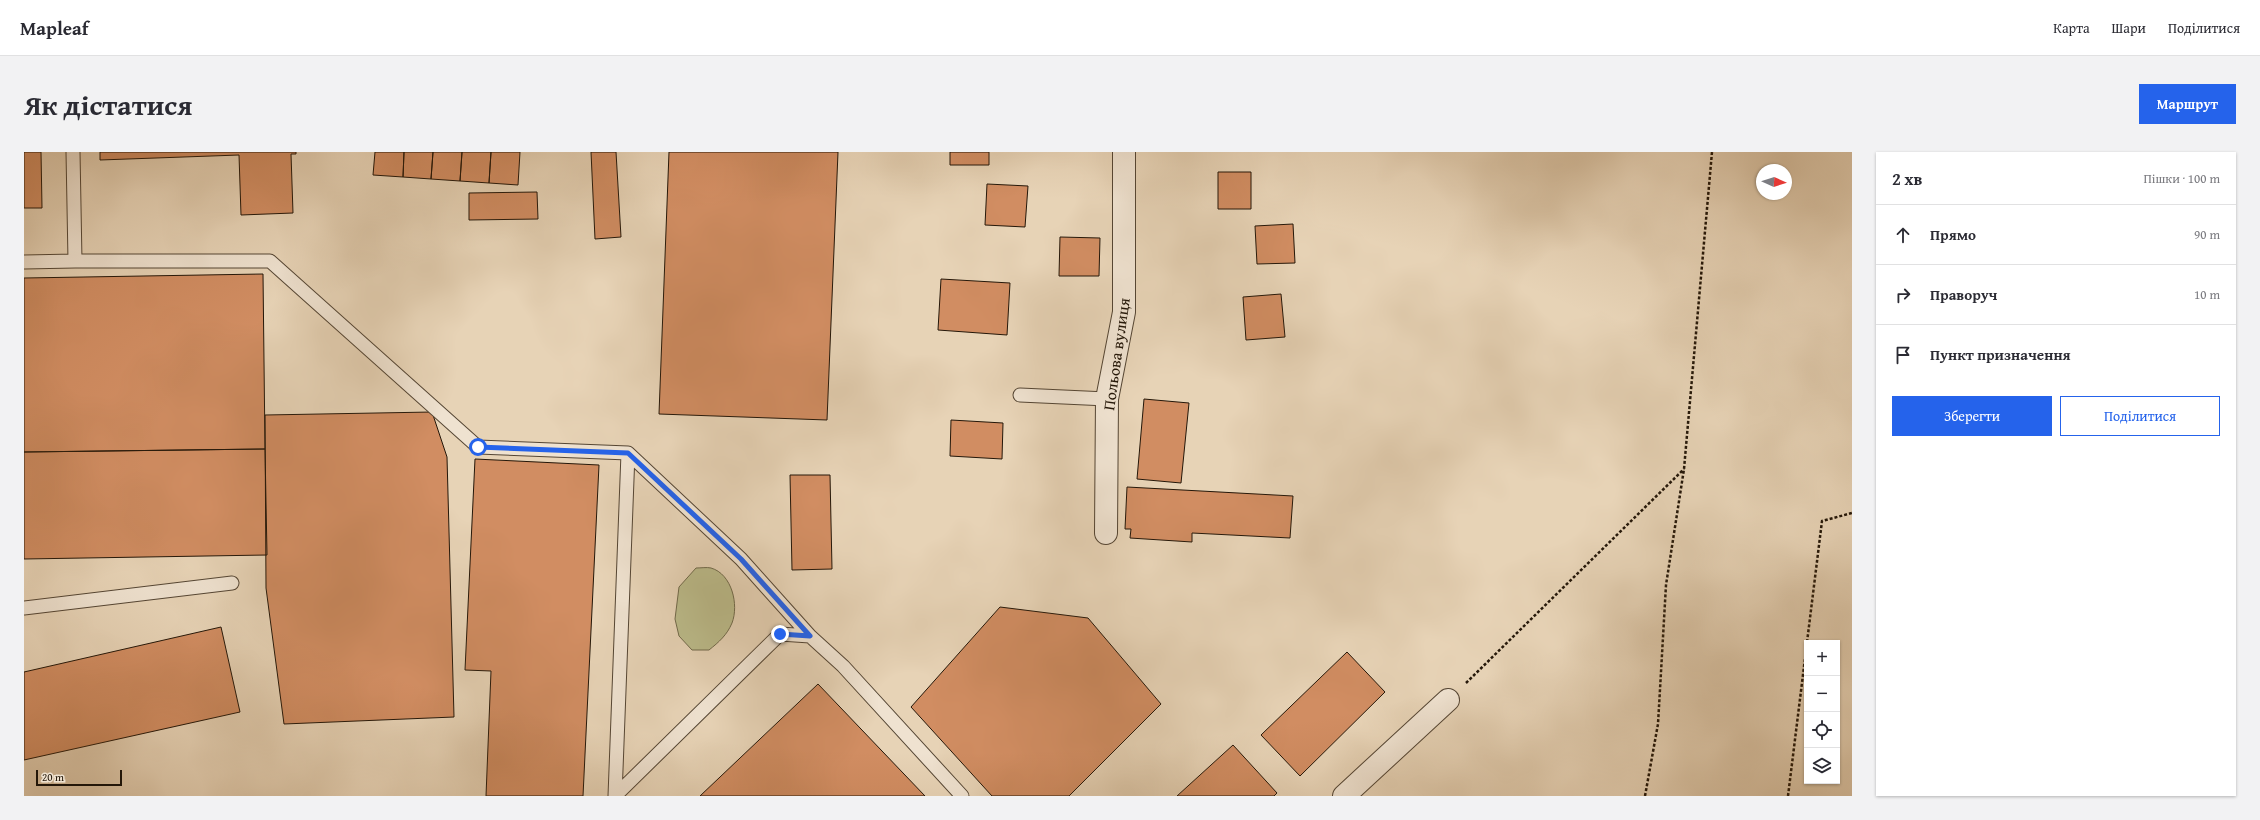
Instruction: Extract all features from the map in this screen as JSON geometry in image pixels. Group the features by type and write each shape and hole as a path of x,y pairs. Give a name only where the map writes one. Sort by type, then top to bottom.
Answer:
{"street":[{"name":"Польова вулиця","path":"1106,533 1107,399 1124,312 1124,152"},
{"path":"1344,796 1448,700"}],"lane":[{"path":"73,152 75,261"},
{"path":"24,262 270,261 478,447 628,453 741,559 810,636 842,666 962,796"},
{"path":"1020,395 1107,399"},
{"path":"615,796 628,453"},
{"path":"24,608 232,582"},
{"path":"615,796 780,634 810,636"}],"path":[{"path":"1645,796 1658,724 1666,585 1684,469 1712,152"},
{"path":"1448,700 1684,469"},
{"path":"1788,796 1822,520 1852,513"}],"green space":[{"path":"696,568 711,568 718,571 729,583 734,599 735,608 732,623 728,631 709,650 692,650 679,636 675,619 679,587"}],"building":[{"path":"24,152 41,152 42,208 24,208"},
{"path":"100,152 296,152 296,154 291,154 293,213 241,215 239,155 100,160"},
{"path":"375,152 404,152 403,177 373,175"},
{"path":"404,152 433,152 431,179 403,177"},
{"path":"433,152 462,152 460,181 431,179"},
{"path":"462,152 491,152 489,183 460,181"},
{"path":"491,152 520,152 518,185 489,183"},
{"path":"591,152 616,152 621,237 595,239"},
{"path":"669,152 838,152 827,420 659,414"},
{"path":"950,152 989,152 989,165 950,165"},
{"path":"1218,172 1251,172 1251,209 1218,209"},
{"path":"987,184 1028,186 1025,227 985,225"},
{"path":"537,192 538,219 469,220 469,193"},
{"path":"1293,224 1295,263 1257,264 1255,226"},
{"path":"1060,237 1100,238 1099,276 1059,276"},
{"path":"263,274 265,449 24,452 24,278"},
{"path":"941,279 1010,283 1007,335 938,330"},
{"path":"1281,294 1285,337 1246,340 1243,297"},
{"path":"1144,399 1189,403 1181,483 1137,479"},
{"path":"432,412 447,457 454,717 284,724 266,588 265,415"},
{"path":"951,420 1003,423 1002,459 950,456"},
{"path":"265,449 267,555 24,559 24,452"},
{"path":"475,459 599,465 583,796 486,796 491,671 465,670"},
{"path":"790,475 830,475 832,569 792,570"},
{"path":"1127,487 1293,496 1290,538 1192,533 1192,542 1130,538 1131,529 1125,529"},
{"path":"1000,607 1088,618 1161,704 1069,796 992,796 911,707"},
{"path":"221,627 240,712 24,760 24,672"},
{"path":"1347,652 1385,692 1300,776 1261,735"},
{"path":"818,684 925,796 700,796"},
{"path":"1233,745 1277,793 1274,796 1177,796"}],"route":[{"path":"478,447 628,453 741,559 810,636 780,634"}]}
